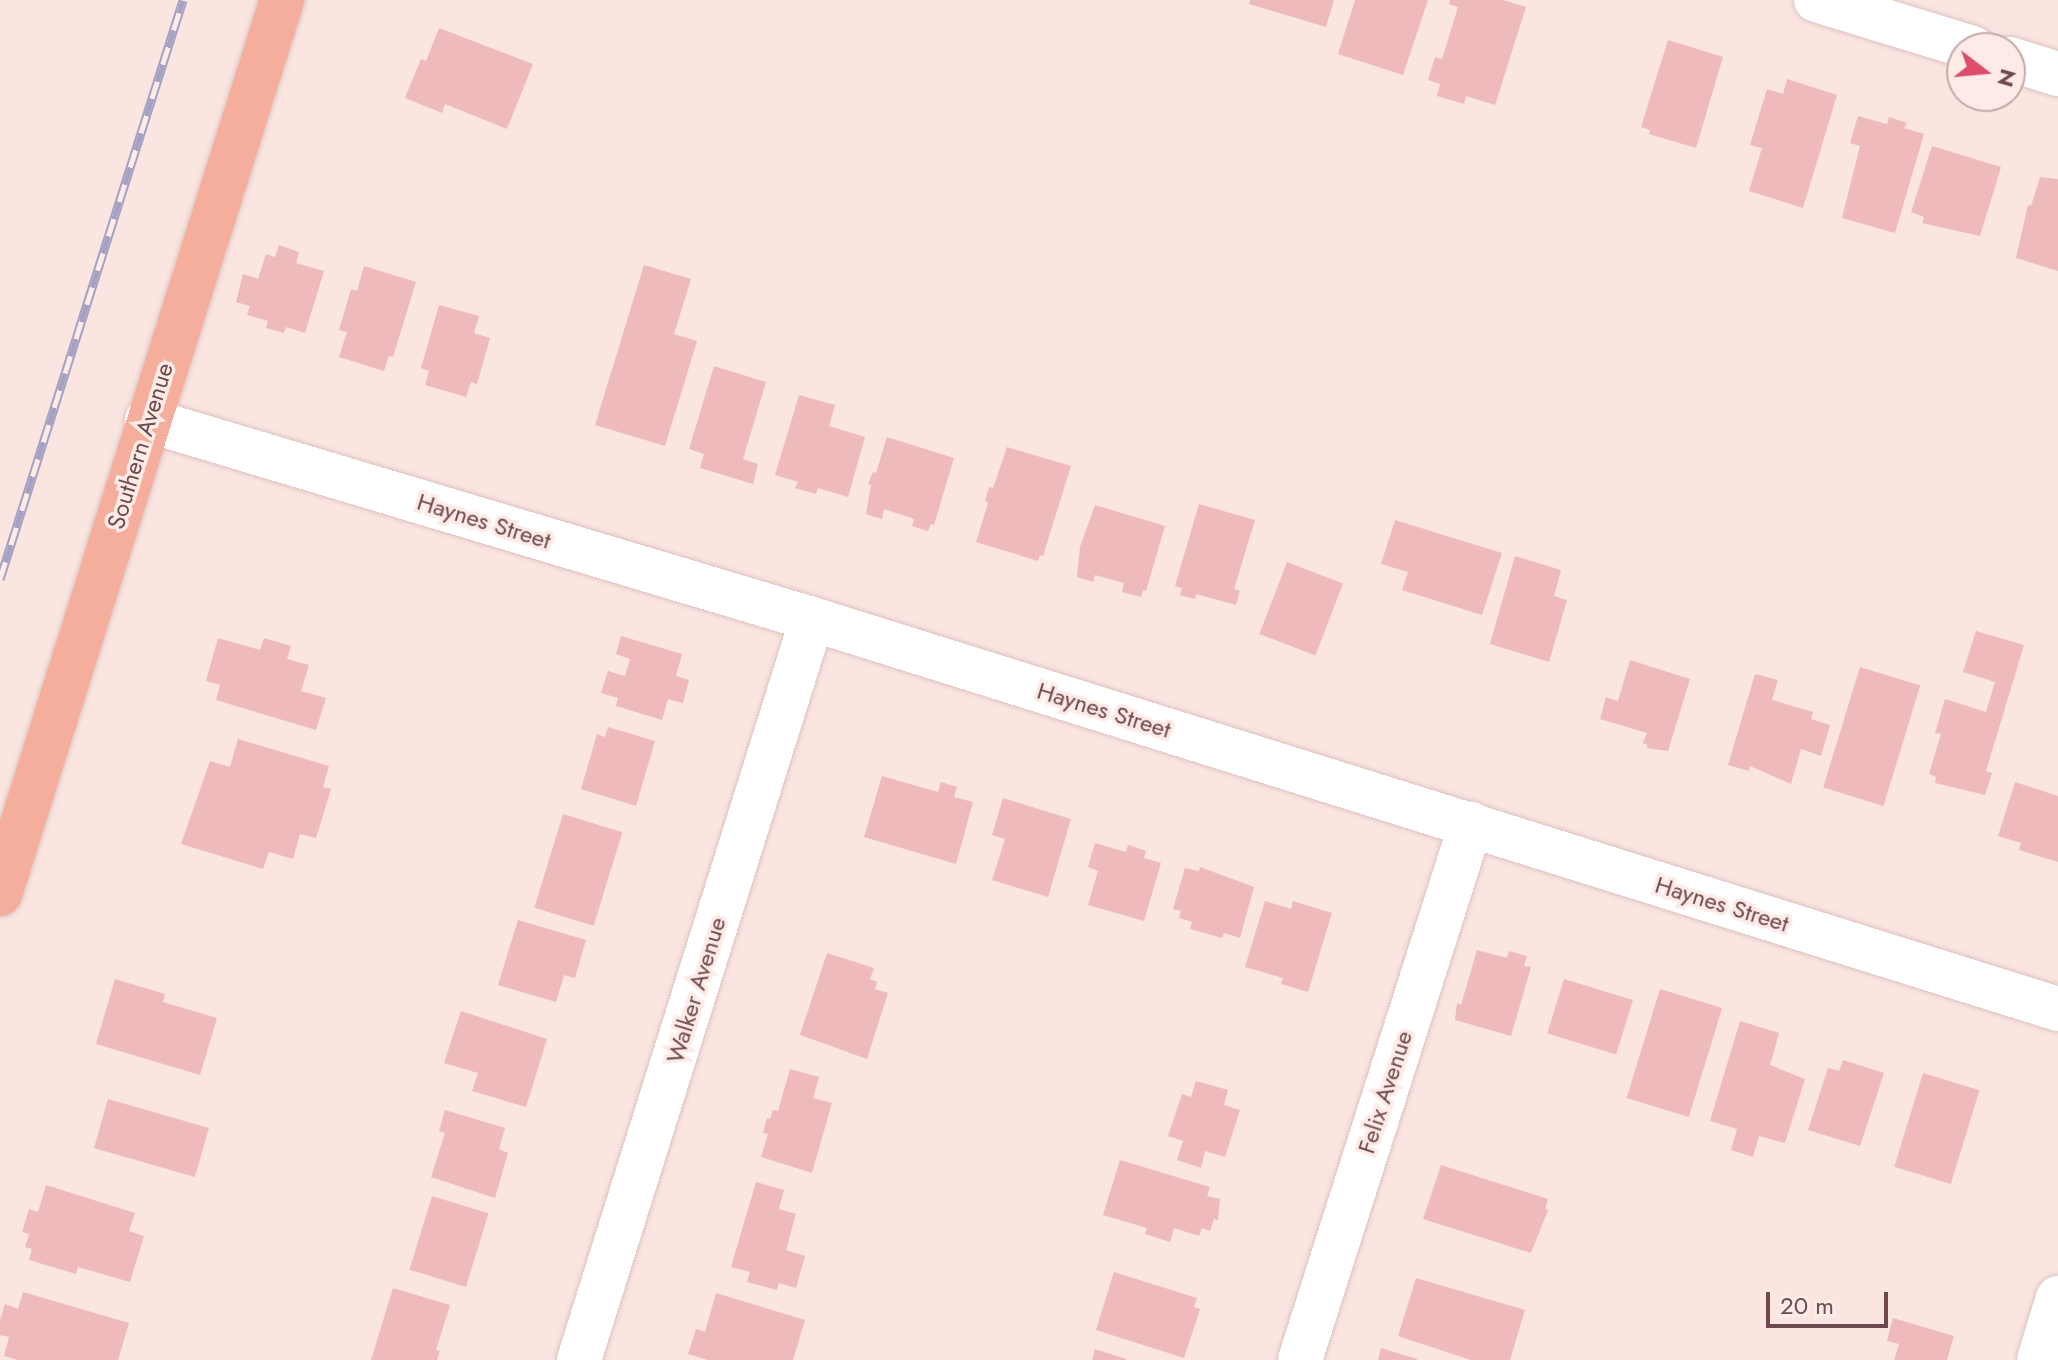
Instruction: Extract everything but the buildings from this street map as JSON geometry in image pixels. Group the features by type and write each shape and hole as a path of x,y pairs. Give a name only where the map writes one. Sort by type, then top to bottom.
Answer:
{"main road":[{"name":"Southern Avenue","path":"0,894 147,420 282,0"}],"street":[{"path":"1816,0 1946,40"},
{"path":"2026,64 2058,74"},
{"name":"Haynes Street","path":"147,420 812,619 2058,1009"},
{"name":"Walker Avenue","path":"579,1360 812,619"},
{"name":"Felix Avenue","path":"1300,1360 1471,824"},
{"path":"2039,1360 2058,1298"}],"railway":[{"path":"0,579 183,0"}]}
